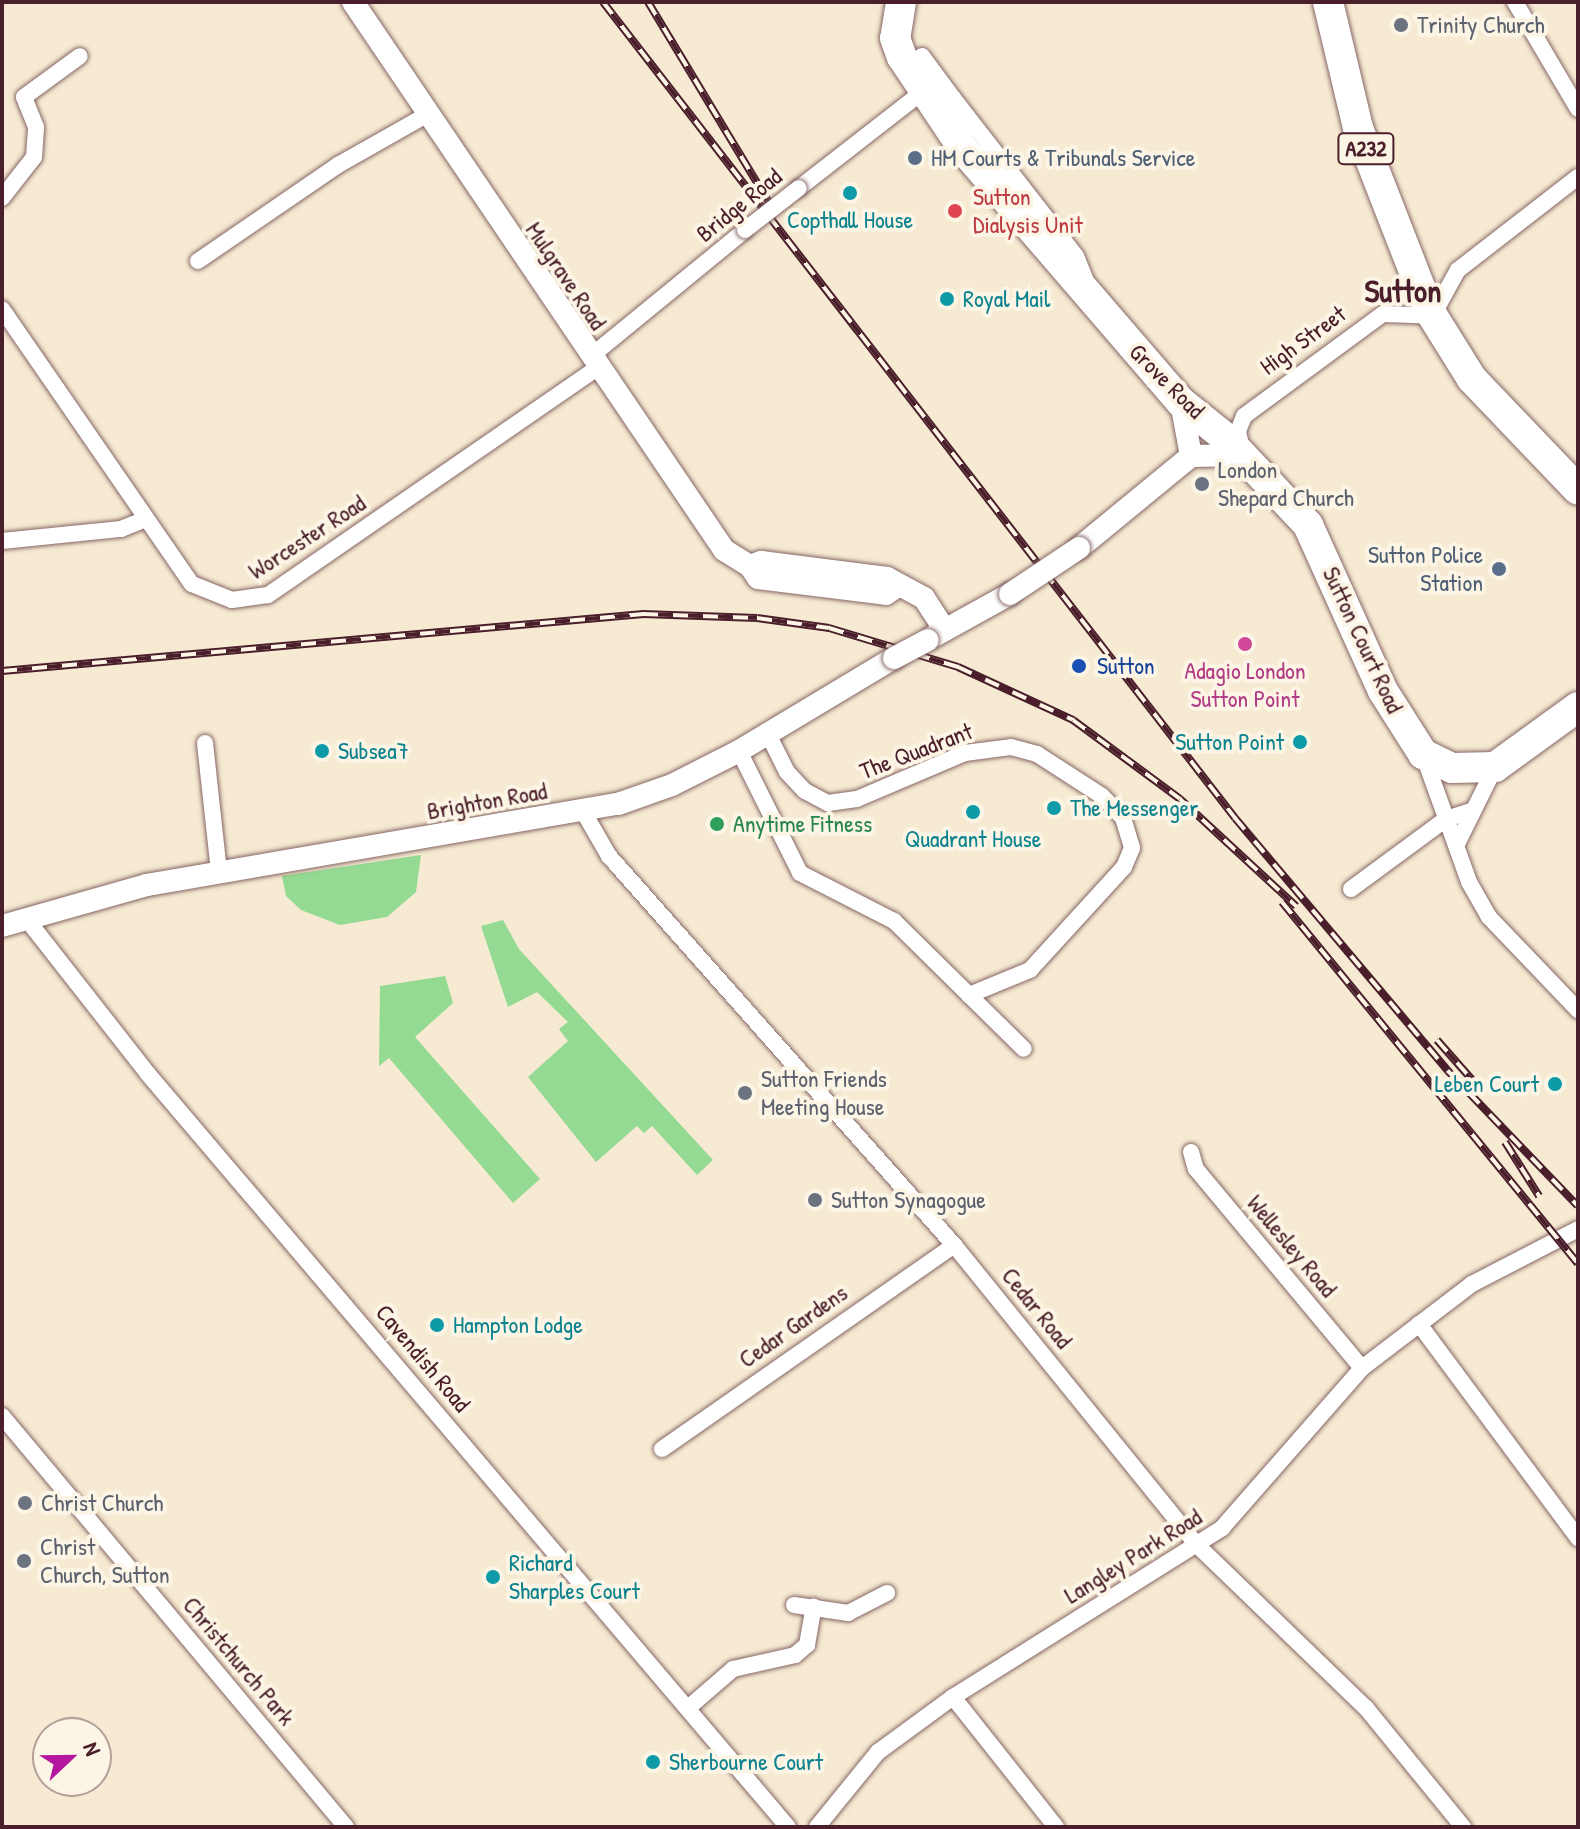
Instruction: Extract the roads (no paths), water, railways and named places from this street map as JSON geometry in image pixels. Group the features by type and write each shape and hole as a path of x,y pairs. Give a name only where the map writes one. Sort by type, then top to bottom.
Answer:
{"highway":[{"name":"A232","path":"1328,2 1358,128 1425,301 1472,379 1578,490"},
{"name":"Grove Road","path":"893,5 895,38 921,93 1026,208 1096,305 1181,402 1243,455"},
{"name":"Sutton Court Road","path":"1243,455 1308,525 1363,651 1423,754"},
{"path":"1423,754 1452,768 1495,767 1578,707"}],"main road":[{"name":"Mulgrave Road","path":"353,2 594,363 724,550 750,566 761,562 887,578 896,587 924,598 936,635"},
{"path":"1181,402 1191,456"},
{"path":"936,635 1010,594 1079,548 1191,456 1243,455"},
{"name":"Brighton Road","path":"2,926 86,899 219,871 583,811 672,785 739,751 936,635"}],"street":[{"path":"1515,2 1578,109"},
{"path":"2,198 34,157 36,127 24,97 80,56"},
{"name":"Grove Road","path":"922,56 1026,208"},
{"path":"921,93 953,98"},
{"name":"Bridge Road","path":"594,363 745,230 921,93"},
{"path":"198,261 338,165 428,114"},
{"path":"1425,301 1443,299 1458,270 1578,177"},
{"name":"High Street","path":"1243,455 1238,431 1244,416 1383,314 1406,316 1425,301"},
{"name":"Worcester Road","path":"2,309 146,519 198,589 225,600 261,598 594,363"},
{"path":"2,541 121,529 146,519"},
{"name":"The Quadrant","path":"768,734 787,772 805,791 828,803 857,799 965,753 1011,747 1037,754 1102,796 1123,818 1132,848 1124,867 1030,970 969,995"},
{"path":"205,743 219,871"},
{"path":"739,751 800,873 894,921 1024,1049"},
{"name":"Sutton Court Road","path":"1423,754 1446,819 1458,842 1469,882 1489,917 1578,1010"},
{"path":"1458,842 1470,811 1495,767"},
{"name":"Cedar Road","path":"583,811 609,856 954,1245 1197,1545 1366,1708 1463,1827"},
{"path":"1351,889 1446,819 1470,811"},
{"name":"Cavendish Road","path":"25,917 148,1074 788,1827"},
{"name":"Wellesley Road","path":"1191,1152 1196,1169 1362,1368"},
{"name":"Langley Park Road","path":"817,1827 878,1752 953,1697 1197,1545 1244,1504 1308,1424 1362,1368 1472,1284 1578,1229"},
{"name":"Cedar Gardens","path":"662,1449 954,1245"},
{"path":"1419,1324 1578,1538"},
{"name":"Christchurch Park","path":"2,1416 346,1827"},
{"path":"794,1605 848,1613 887,1593"},
{"path":"688,1708 733,1669 795,1655 807,1645 814,1607"},
{"path":"953,1697 1056,1827"}],"railway":[{"path":"603,2 1235,818 1448,1071 1578,1206"},
{"path":"648,2 776,214"},
{"path":"2,671 643,614 757,618 829,628 958,667 1073,720 1180,799 1296,906"},
{"path":"1282,902 1578,1263"},
{"path":"1437,1040 1474,1082"},
{"path":"1505,1142 1539,1196"}],"place":[{"name":"Trinity Church","path":"1401,25"},
{"name":"HM Courts & Tribunals Service","path":"915,158"},
{"name":"Copthall House","path":"850,193"},
{"name":"Sutton Dialysis Unit","path":"955,211"},
{"name":"Royal Mail","path":"947,299"},
{"name":"London Shepard Church","path":"1202,484"},
{"name":"Sutton Police Station","path":"1499,569"},
{"name":"Adagio London Sutton Point","path":"1245,644"},
{"name":"Sutton","path":"1079,666"},
{"name":"Sutton Point","path":"1300,742"},
{"name":"Subsea7","path":"322,751"},
{"name":"The Messenger","path":"1054,808"},
{"name":"Quadrant House","path":"973,812"},
{"name":"Anytime Fitness","path":"717,824"},
{"name":"Leben Court","path":"1555,1084"},
{"name":"Sutton Friends Meeting House","path":"745,1093"},
{"name":"Sutton Synagogue","path":"815,1200"},
{"name":"Hampton Lodge","path":"437,1325"},
{"name":"Christ Church","path":"25,1503"},
{"name":"Christ Church, Sutton","path":"24,1561"},
{"name":"Richard Sharples Court","path":"493,1577"},
{"name":"Sherbourne Court","path":"653,1762"}],"district":[{"name":"Sutton","path":"1403,291"}]}
